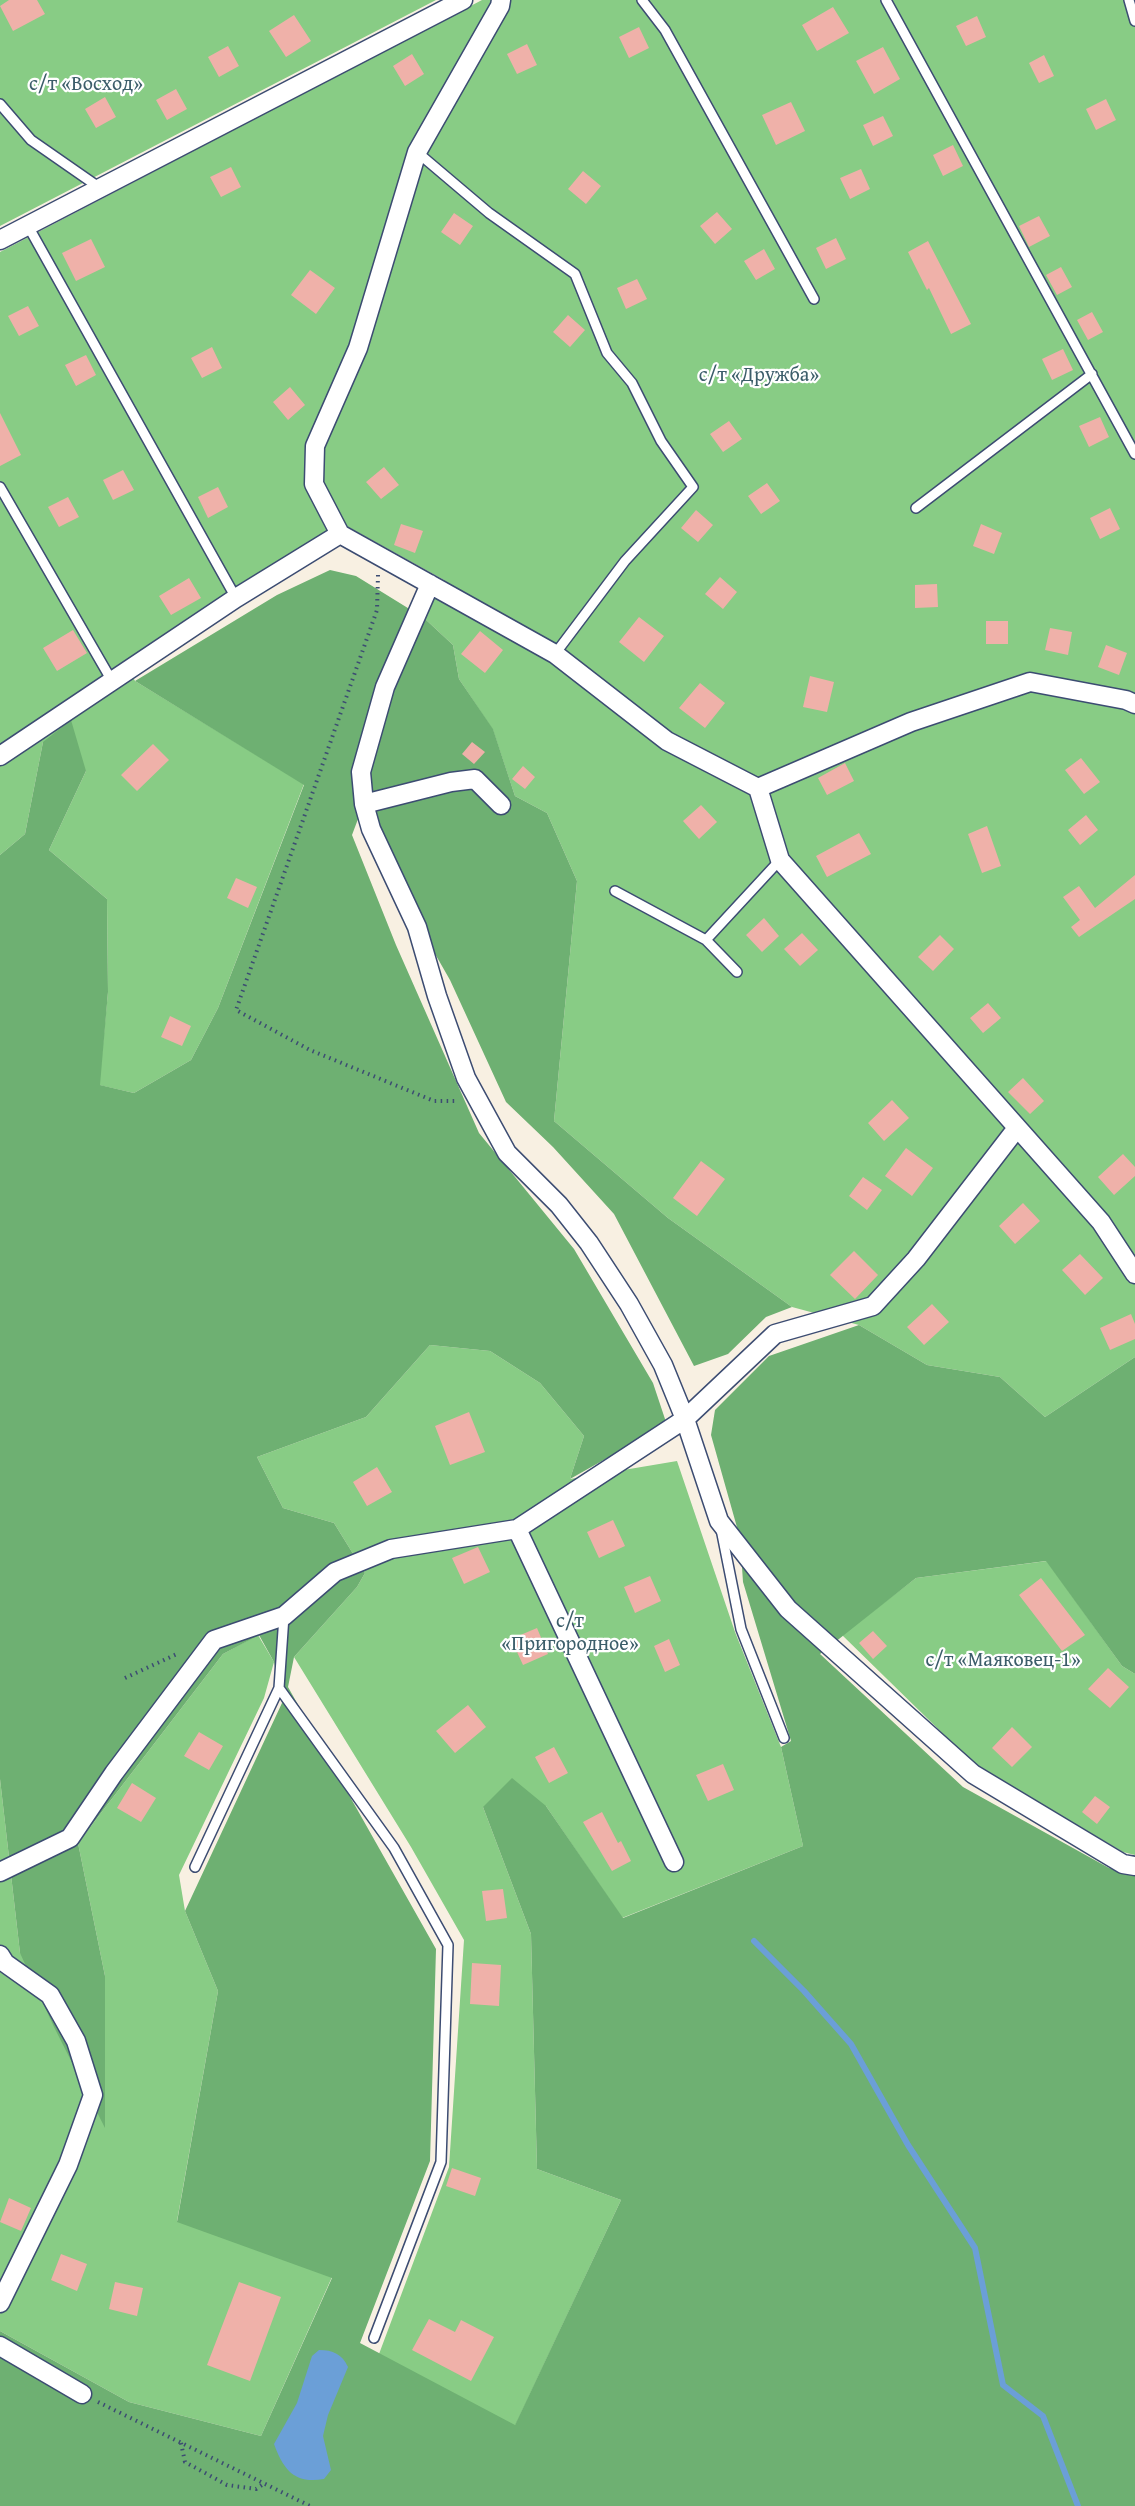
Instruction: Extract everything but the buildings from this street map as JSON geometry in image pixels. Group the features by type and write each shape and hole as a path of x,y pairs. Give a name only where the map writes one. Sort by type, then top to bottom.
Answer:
{"street":[{"path":"0,240 463,0"},
{"path":"501,0 500,6 417,152 358,348 315,446 314,484 340,534 555,654 668,741 758,788 780,860 1101,1222 1135,1274"},
{"path":"0,756 236,598 340,534"},
{"path":"429,584 385,687 361,772 364,804 371,829 417,927 437,996 466,1078 507,1153 559,1205 589,1243 629,1304 663,1365 686,1419 719,1521 788,1609 973,1774 1123,1864 1135,1866"},
{"path":"758,788 911,722 1030,682 1132,698"},
{"path":"364,804 451,782 475,779 501,805"},
{"path":"0,1872 70,1838 114,1773 214,1640 284,1616 335,1572 392,1549 517,1529 686,1419 775,1334 873,1306 916,1258 1017,1128"},
{"path":"517,1529 674,1862"},
{"path":"0,2303 68,2165 93,2095 76,2041 50,1995 2,1960"},
{"path":"0,2346 82,2394"}],"lane":[{"path":"642,0 665,30 814,299"},
{"path":"886,0 1135,454"},
{"path":"1129,0 1135,21"},
{"path":"0,104 31,140 100,188"},
{"path":"417,152 489,213 575,274 607,353 632,383 661,441 693,487 626,561 555,654"},
{"path":"28,226 236,598"},
{"path":"916,508 1092,374"},
{"path":"0,487 112,681"},
{"path":"706,940 780,860"},
{"path":"615,891 706,940 737,972"},
{"path":"719,1521 741,1629 784,1738"},
{"path":"195,1867 279,1688 284,1616"},
{"path":"279,1688 394,1848 448,1945 441,2162 374,2337"}],"path":[{"path":"378,557 377,610 236,1010 310,1050 434,1101 480,1102"},
{"path":"125,1678 182,1652"},
{"path":"82,2394 310,2506"},
{"path":"181,2442 185,2462 227,2485 241,2489 256,2489 265,2483"}],"green space":[{"name":"с/т «Восход»","path":"0,0 436,0 0,226"},
{"name":"с/т «Дружба»","path":"482,0 1135,0 1135,1357 1045,1417 1000,1377 927,1365 859,1325 792,1307 668,1218 554,1121 577,881 547,813 515,796 493,730 459,679 453,645 424,618 444,580 343,524 125,662 135,681 304,784 218,1008 191,1060 134,1093 99,1085 108,992 107,899 49,850 86,771 43,742 25,834 0,855 0,252"},
{"path":"330,570 356,576 424,618 453,645 459,679 493,729 515,796 547,813 577,881 554,1121 668,1218 792,1307 766,1317 728,1354 694,1366 614,1214 553,1147 506,1102 450,980 358,819 352,835 396,945 479,1133 574,1249 653,1383 666,1422 655,1431 570,1479 584,1436 540,1383 490,1351 430,1345 366,1417 257,1457 283,1508 334,1523 365,1573 357,1587 294,1657 288,1687 436,1949 430,2161 360,2343 515,2425 621,2200 537,2169 531,1934 483,1807 512,1778 546,1806 623,1918 803,1846 781,1747 791,1741 743,1582 740,1538 711,1435 715,1410 769,1356 859,1325 927,1365 1000,1377 1045,1417 1135,1357 1135,1674 1122,1666 1046,1561 916,1578 820,1654 963,1787 1109,1868 1135,1874 1135,2506 0,2506 0,2331 129,2402 261,2436 332,2278 177,2222 218,1991 185,1911 282,1703 274,1662 259,1635 223,1654 78,1843 105,1976 105,2128 20,1953 0,1779 0,855 25,834 43,742 71,720 86,771 49,850 107,899 108,992 100,1085 134,1093 191,1060 218,1008 304,785 135,681 277,595"},
{"name":"с/т «Пригородное»","path":"430,1345 490,1351 540,1383 584,1436 570,1479 677,1461 735,1632 781,1747 803,1846 622,1918 546,1806 483,1807 531,1934 537,2169 621,2200 515,2426 379,2354 449,2167 464,1940 411,1847 294,1657 357,1587 365,1573 334,1523 283,1508 257,1457 366,1417"},
{"name":"с/т «Маяковец-1»","path":"1047,1561 1122,1666 1135,1674 1135,1855 1123,1852 976,1766 842,1635 916,1578"},
{"path":"258,1635 274,1662 264,1698 179,1875 185,1911 218,1991 177,2221 332,2277 261,2436 129,2402 0,2331 0,1779 20,1953 105,1976 78,1843 223,1654"}],"water":[{"path":"319,2350 336,2354 348,2367 328,2415 323,2436 331,2470 324,2479 314,2480 292,2474 282,2462 274,2444 297,2403 312,2356"}],"waterway":[{"path":"754,1941 804,1991 851,2044 908,2145 975,2248 1003,2385 1043,2416 1078,2506"}]}
